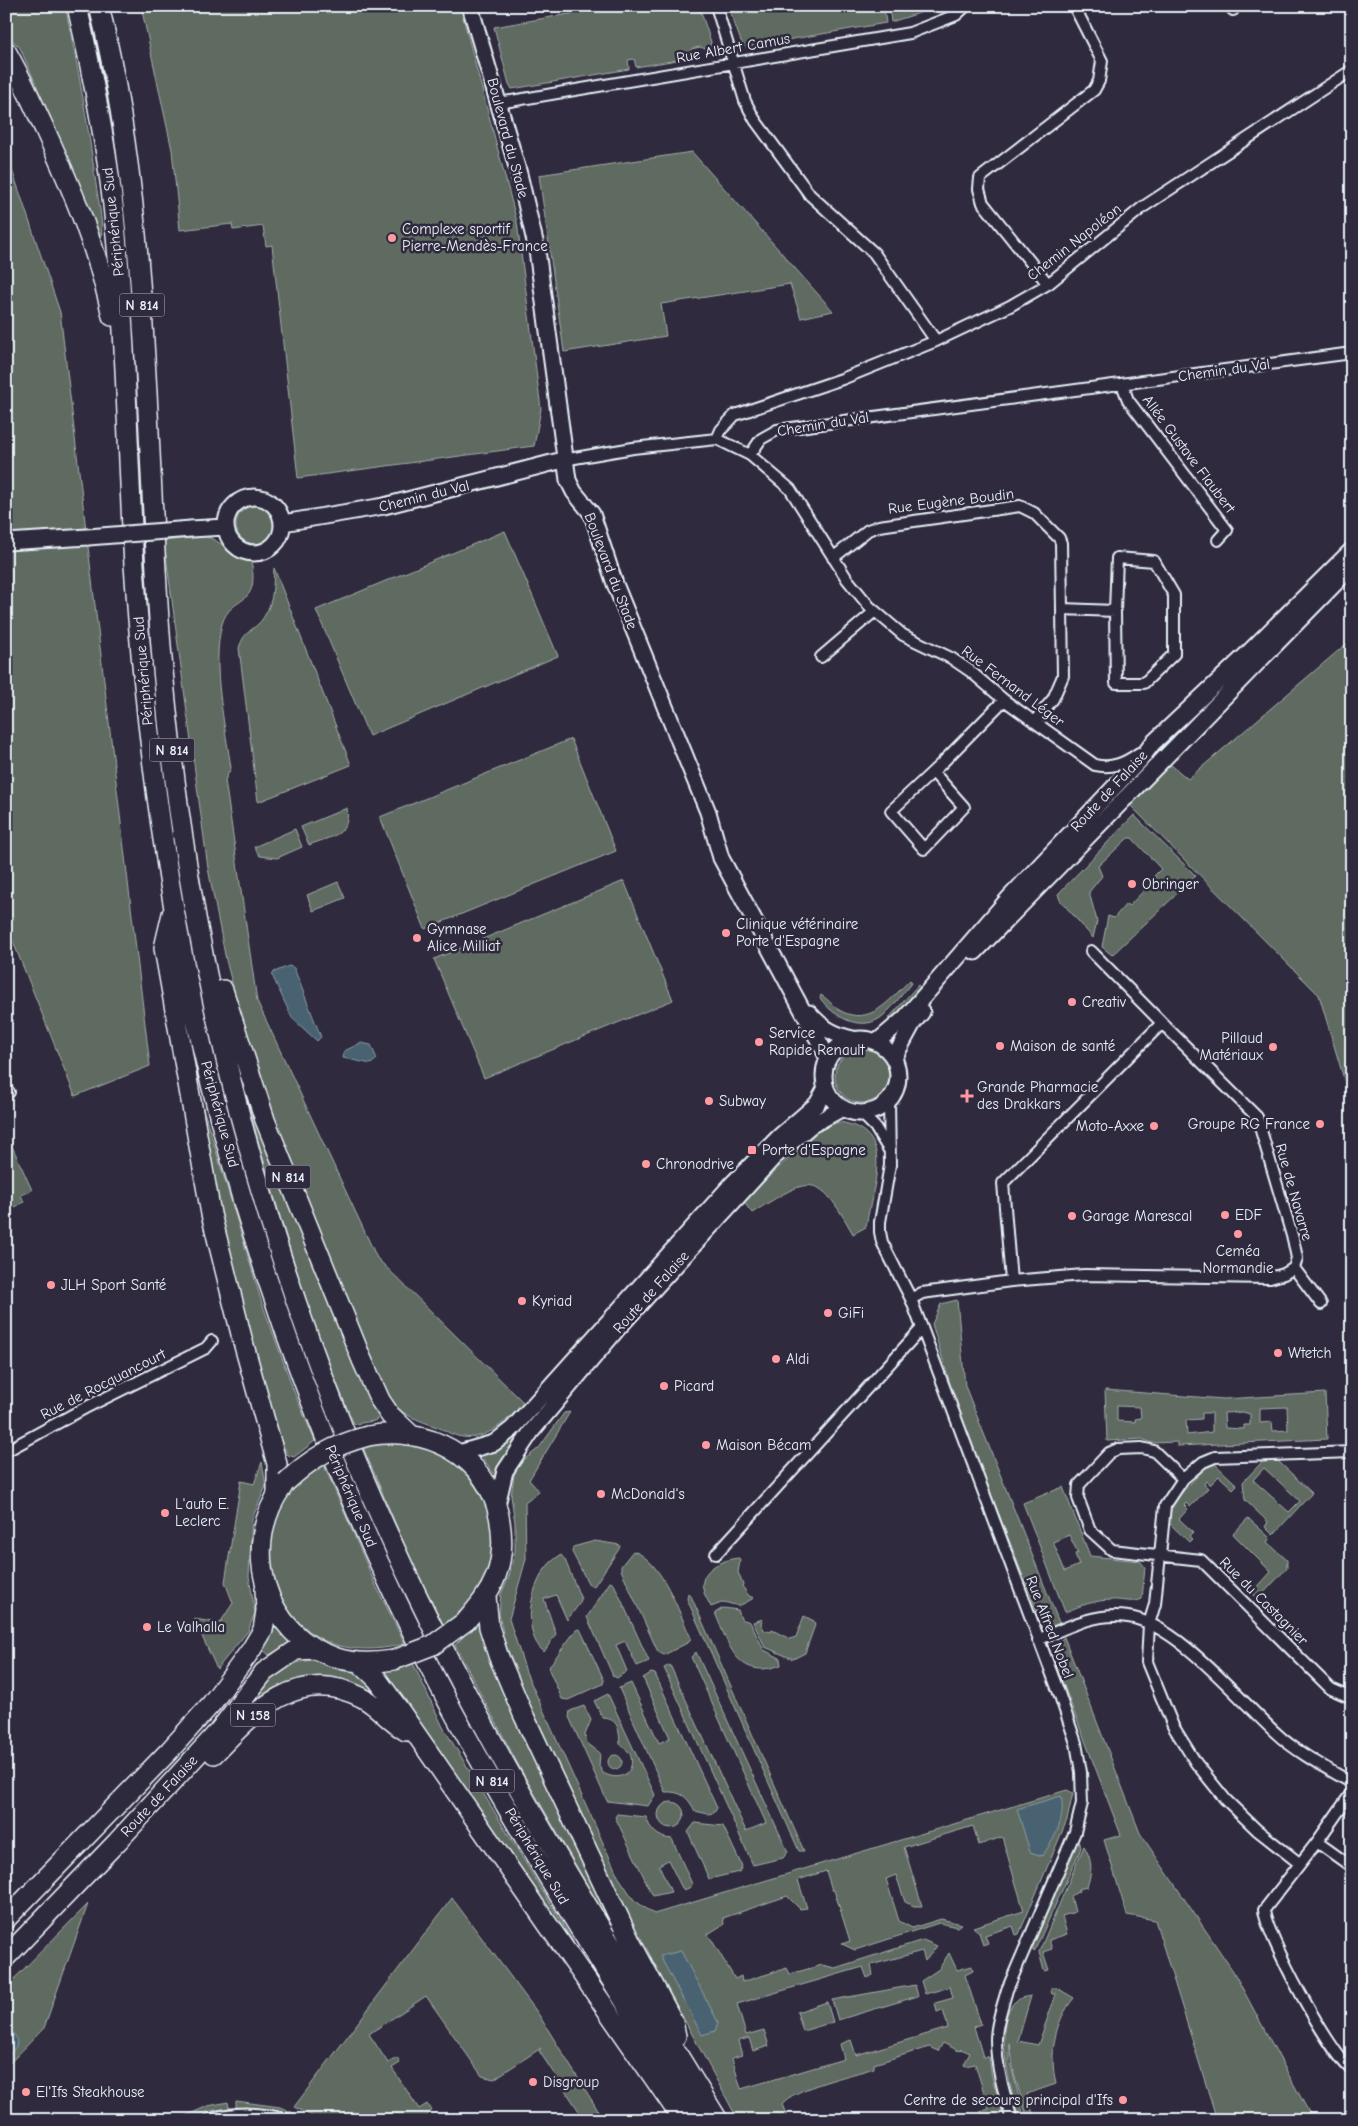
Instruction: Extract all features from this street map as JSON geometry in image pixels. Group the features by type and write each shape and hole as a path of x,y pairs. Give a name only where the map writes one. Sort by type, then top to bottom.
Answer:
{"highway":[{"name":"Périphérique Sud","path":"77,6 96,93 113,205 125,373 142,670 151,755 174,908 208,1067 259,1250 293,1352 361,1521 403,1614 482,1765 698,2120"},
{"name":"Périphérique Sud","path":"99,6 125,141 136,230 142,302 157,592 166,706 194,908 222,1038 244,1127 272,1223 338,1415 390,1536 471,1702 566,1870 718,2120"},
{"name":"N 814","path":"6,52 56,155 98,256 125,373"},
{"name":"N 814","path":"174,908 164,948 197,1144 225,1275 278,1464 281,1489"},
{"name":"N 814","path":"194,908 211,940 223,991 265,1120 358,1351 380,1400 390,1415 409,1433"},
{"path":"395,1432 409,1433 443,1444 458,1453 476,1469 488,1487 497,1505 502,1528 502,1552 496,1576 486,1597 466,1620 433,1646 394,1660 359,1662 337,1658 316,1649 294,1633 277,1612 265,1588 261,1569 262,1531 268,1512 281,1489 303,1465 323,1452 345,1442 368,1436 395,1432"},
{"name":"Route de Falaise","path":"6,1918 168,1751 212,1702 251,1650 263,1630 266,1611 265,1588"},
{"name":"N 814","path":"486,1597 489,1627 498,1655 523,1714 630,1941 673,2022 682,2062"},
{"name":"Route de Falaise","path":"6,1957 117,1842 218,1732 264,1672 296,1650 316,1649"},
{"name":"N 814","path":"359,1662 376,1679 418,1738 683,2120"},
{"name":"N 158","path":"117,1842 136,1836 241,1726 269,1702 284,1694 315,1687 347,1691 372,1703 398,1727 418,1738"}],"main road":[{"name":"Boulevard du Stade","path":"470,6 499,103 537,250 564,460 571,486 592,514 615,584 708,812 721,858 828,1058"},
{"name":"Chemin du Val","path":"283,523 384,506 564,460"},
{"path":"256,496 270,501 281,513 283,523 281,536 274,546 262,553 250,553 238,549 228,538 226,518 231,507 246,497 256,496"},
{"path":"6,542 226,527"},
{"name":"Route de Falaise","path":"877,1042 905,1018 1010,897 1140,760 1153,743 1244,657 1352,550"},
{"name":"Route de Falaise","path":"894,1058 913,1023 970,956 1352,566"},
{"name":"Boulevard du Stade","path":"797,999 819,1025 836,1035 853,1039"},
{"path":"853,1039 877,1042 887,1048 894,1058 898,1080 889,1100 882,1107 861,1113 842,1108 835,1103 826,1088 824,1072 828,1058 835,1049 853,1039"},
{"name":"Route de Falaise","path":"458,1453 494,1443 530,1412 732,1184 779,1137 817,1104 826,1088"},
{"name":"Route de Falaise","path":"497,1505 505,1471 531,1432 618,1327 774,1157 810,1126 842,1108"}],"street":[{"path":"716,6 745,100 754,120 810,195 874,253 936,341"},
{"name":"Rue Albert Camus","path":"499,103 910,33 956,15 966,6"},
{"path":"1048,284 983,203 979,187 980,178 1094,90 1102,61 1074,6"},
{"name":"Chemin Napoléon","path":"717,439 726,423 735,415 842,379 936,341 1010,306 1048,284 1143,207 1352,70"},
{"name":"Chemin du Val","path":"750,455 761,439 777,430 1352,353"},
{"name":"Allée Gustave Flaubert","path":"1122,384 1128,400 1227,530 1218,540"},
{"path":"717,439 750,455"},
{"name":"Chemin du Val","path":"564,460 633,448 717,439"},
{"name":"Rue Fernand Léger","path":"750,455 790,489 846,579 875,611 903,635 950,658 970,671 1004,700 1088,761 1101,766 1117,765 1130,760 1153,743"},
{"name":"Rue Eugène Boudin","path":"833,558 868,530 879,526 1020,506 1034,513 1059,538 1061,543 1063,676 1053,699 1034,722"},
{"path":"1117,558 1154,561 1174,595 1174,654 1144,683 1116,683 1115,611 1117,558"},
{"path":"1062,609 1115,611"},
{"path":"821,656 875,611"},
{"path":"933,772 964,807 924,848 891,811 933,772 1004,700"},
{"name":"Rue de Navarre","path":"1091,950 1257,1117 1294,1239 1297,1258 1294,1268"},
{"path":"1011,1281 1003,1183 1162,1023"},
{"name":"Rue Alfred Nobel","path":"889,1100 889,1173 880,1222 882,1242 911,1299 922,1328 1076,1744 1082,1772 1082,1802 1075,1832 1015,1971 1000,2014 996,2038 998,2064 1012,2120"},
{"path":"861,1113 875,1127 890,1151"},
{"path":"911,1299 922,1293 1011,1281 1084,1275 1270,1278 1284,1274 1294,1268 1321,1304"},
{"path":"716,1554 922,1328"},
{"name":"Rue de Rocquancourt","path":"6,1451 86,1408 206,1348 212,1341"},
{"name":"Rue du Castagnier","path":"1183,1480 1154,1451 1142,1448 1118,1449 1109,1453 1079,1485 1078,1498 1090,1530 1112,1550 1201,1560 1331,1689 1352,1698"},
{"path":"1299,1863 1256,1830 1225,1799 1192,1756 1173,1726 1147,1662 1149,1624 1155,1604 1165,1506 1183,1480 1203,1462 1216,1457 1352,1452"},
{"path":"1038,1640 1096,1616 1130,1617 1149,1624 1168,1634 1202,1661 1277,1735 1352,1783"},
{"path":"1352,1792 1317,1842 1264,1910 1265,1920 1273,1939 1335,2053 1352,2070"},
{"path":"1317,1842 1352,1867"},
{"path":"208,2120 227,2114 274,2116 288,2120"},
{"path":"247,2114 268,2120"}],"green space":[{"path":"6,6 65,6 82,95 99,205 102,229 100,241 64,148 20,48 6,34"},
{"name":"Complexe sportif Pierre-Mendès-France","path":"141,6 460,6 517,222 541,409 534,446 298,478 272,245 266,246 263,226 233,230 232,224 180,230 172,150"},
{"path":"615,6 699,6 711,42 709,50 700,47 691,49 689,58 636,67 634,59 628,60 629,69 512,89 494,27"},
{"path":"728,6 884,6 886,23 746,47 742,44"},
{"path":"889,6 942,6 891,22"},
{"path":"6,152 60,312 150,1066 75,1096 6,924"},
{"path":"692,152 833,311 801,318 790,284 661,304 666,336 564,352 539,175"},
{"path":"255,506 268,512 274,525 268,538 255,544 242,538 236,525 242,512"},
{"path":"505,531 558,656 369,736 316,610"},
{"path":"205,536 251,560 253,576 249,594 226,614 222,624 219,640 218,677 231,768 225,780 257,1001 377,1258 524,1403 497,1428 481,1436 459,1436 410,1416 394,1404 382,1389 286,1149 244,1029 226,960 208,868 164,541"},
{"path":"274,568 351,765 258,802 239,648 241,641 262,620 268,609"},
{"path":"1352,639 1352,1106 1319,995 1121,796 1159,755 1188,779"},
{"path":"571,739 616,851 425,929 380,817"},
{"path":"347,808 346,824 343,830 332,837 309,845 301,827"},
{"path":"1134,815 1196,876 1112,955 1102,947 1108,916 1114,918 1126,904 1129,906 1156,878 1154,876 1161,869 1132,838 1128,838 1098,866 1102,876 1089,892 1097,921 1093,938 1060,900 1058,894"},
{"path":"295,829 302,847 277,858 260,856 254,847"},
{"path":"624,881 673,1000 484,1078 434,959"},
{"path":"338,882 345,898 313,911 307,895"},
{"path":"910,980 912,982 884,1015 876,1021 867,1023 849,1021 840,1017 820,998 821,995 839,1010 850,1015 860,1016 879,1009"},
{"path":"918,985 923,990 892,1025 888,1019"},
{"path":"857,1049 867,1049 877,1053 885,1061 889,1076 885,1091 877,1099 867,1103 857,1103 847,1099 839,1091 835,1081 835,1071 839,1061 847,1053"},
{"path":"246,1090 383,1415 374,1421 354,1424 337,1384 307,1302 268,1177 245,1093"},
{"path":"200,1098 262,1303 296,1397 315,1441 294,1457 288,1455 281,1442 222,1227 198,1099"},
{"path":"839,1122 857,1127 869,1136 875,1148 877,1162 876,1178 866,1227 853,1234 830,1198 821,1189 811,1186 800,1187 787,1192 752,1213 743,1201 820,1129"},
{"path":"6,1133 32,1190 21,1195 24,1202 6,1212"},
{"path":"957,1300 965,1386 1060,1625 1048,1627 1041,1622 957,1407 932,1324 941,1304"},
{"path":"1105,1390 1224,1399 1325,1393 1327,1439 1177,1446 1177,1442 1152,1443 1142,1439 1107,1441","holes":["1117,1406 1140,1407 1141,1418 1135,1419 1135,1422 1117,1421","1287,1407 1288,1430 1273,1431 1272,1422 1260,1423 1260,1408","1243,1412 1250,1414 1250,1425 1244,1425 1244,1429 1225,1428 1224,1413","1202,1413 1212,1413 1212,1432 1187,1435 1186,1420 1202,1419"]},
{"path":"1347,1391 1352,1391 1352,1438 1349,1438"},
{"path":"570,1412 529,1480 539,1491 525,1502 526,1559 509,1619 526,1672 618,1876 634,1900 654,1914 1067,1790 1073,1793 1067,1820 1019,1934 1016,1935 1013,1926 985,1935 988,1943 983,1945 979,1932 973,1927 1024,1911 1002,1837 979,1845 973,1826 904,1847 922,1906 914,1906 905,1902 896,1875 886,1879 899,1921 912,1928 941,1919 961,1924 957,1927 939,1923 855,1950 842,1944 850,1941 826,1871 798,1880 807,1908 800,1909 787,1896 723,1918 724,1924 708,1934 735,1979 741,1976 742,1982 787,1968 790,1974 822,1965 835,1968 923,1940 937,1946 925,1961 922,1951 871,1965 873,1975 867,1978 863,1967 737,2004 746,2035 764,2030 769,2046 753,2051 749,2038 738,2041 742,2055 732,2058 741,2089 844,2059 840,2044 851,2040 856,2055 948,2028 943,2010 937,2012 935,2003 953,1998 950,1987 925,1994 921,1981 939,1969 949,1953 957,1970 972,1966 973,1971 965,1975 981,2024 974,2027 983,2057 989,2057 992,2077 1002,2110 1000,2115 995,2118 983,2115 980,2112 989,2109 975,2064 965,2066 964,2064 970,2053 961,2049 959,2051 943,2043 938,2051 929,2047 874,2064 874,2068 810,2087 788,2098 782,2104 788,2120 738,2120 632,1922 520,1683 504,1639 499,1613 501,1594 509,1576 515,1551 515,1523 511,1496 514,1475 520,1463 539,1448 564,1413"},
{"path":"529,1423 496,1476 481,1456 499,1449"},
{"path":"383,1442 414,1443 444,1455 468,1477 482,1497 490,1517 493,1537 491,1556 485,1575 475,1593 444,1626 410,1558 363,1447"},
{"path":"1263,1461 1278,1461 1312,1493 1273,1535 1265,1527 1268,1522 1245,1500 1243,1482","holes":["1264,1468 1300,1501 1289,1512 1253,1480"]},
{"path":"262,1462 266,1486 252,1519 249,1576 255,1613 248,1631 217,1669 194,1619 220,1623 233,1603 225,1582 241,1481 254,1484"},
{"path":"323,1463 376,1586 405,1644 361,1649 329,1643 317,1637 301,1624 287,1608 277,1591 271,1572 270,1552 272,1532 278,1513 288,1495 302,1479"},
{"path":"1214,1463 1237,1485 1233,1489 1219,1476 1210,1485 1206,1481 1204,1484 1208,1488 1190,1507 1186,1503 1184,1505 1188,1509 1179,1519 1193,1532 1189,1536 1192,1539 1189,1542 1169,1523 1171,1504 1209,1464"},
{"path":"1063,1487 1090,1556 1140,1561 1145,1567 1142,1599 1134,1601 1099,1601 1065,1612 1023,1503","holes":["1069,1535 1078,1553 1075,1554 1079,1565 1065,1571 1053,1542"]},
{"path":"1248,1518 1270,1538 1267,1542 1287,1560 1287,1568 1258,1599 1252,1593 1271,1572 1233,1534"},
{"path":"595,1541 620,1545 594,1586 589,1585 572,1552 573,1547"},
{"path":"633,1551 643,1556 661,1576 691,1638 689,1642 664,1655 658,1652 621,1570 621,1566"},
{"path":"561,1555 565,1560 581,1599 567,1620 556,1595 544,1599 556,1634 544,1652 536,1642 532,1630 530,1615 532,1600 542,1573 551,1562"},
{"path":"739,1558 738,1572 742,1586 749,1596 754,1598 739,1606 724,1602 711,1607 703,1589 705,1576 714,1566 726,1560"},
{"path":"610,1582 614,1584 649,1661 637,1666 625,1641 616,1645 627,1671 617,1678 613,1676 587,1617"},
{"path":"688,1593 691,1596 804,1851 799,1851 687,1599"},
{"path":"723,1608 738,1610 741,1619 750,1622 764,1650 780,1658 781,1665 766,1669 754,1668 744,1664 730,1648 715,1613"},
{"path":"804,1616 814,1621 815,1625 805,1653 793,1659 765,1647 753,1622 763,1619 761,1623 764,1630 771,1632 772,1630 790,1639 796,1637"},
{"path":"273,1624 291,1643 269,1655 261,1648"},
{"path":"476,1624 481,1627 484,1643 503,1693 613,1924 610,1925 520,1768 455,1645"},
{"path":"580,1629 604,1680 603,1684 568,1700 562,1699 549,1670 550,1665 576,1630"},
{"path":"1064,1637 1140,1833 1233,1971 1313,2120 1217,2120 1155,1920 1127,1915 1104,1840 1121,1835 1056,1665 1054,1647"},
{"path":"696,1652 788,1852 783,1858 753,1865 664,1668 670,1665 746,1831 766,1823 691,1657"},
{"path":"313,1660 331,1662 363,1674 382,1698 333,1683 304,1680 274,1689 258,1700 255,1698 267,1682 279,1671 293,1664"},
{"path":"413,1663 443,1727 573,1941 572,1946 386,1678 385,1671 389,1667"},
{"path":"651,1673 655,1674 717,1808 714,1813 708,1814 695,1811 690,1802 680,1794 665,1792 619,1688 631,1683 659,1743 670,1738 643,1678"},
{"path":"608,1694 655,1795 648,1806 607,1801 569,1717 570,1711 584,1706 591,1720 585,1735 587,1743 600,1753 599,1766 603,1773 615,1777 625,1774 631,1766 630,1753 620,1744 615,1723 603,1718 594,1701"},
{"path":"612,1755 618,1755 622,1762 618,1769 612,1769 608,1765 608,1759"},
{"path":"671,1802 680,1806 684,1815 680,1824 671,1828 662,1824 658,1815 662,1806"},
{"path":"617,1814 646,1817 655,1833 672,1839 692,1884 691,1887 684,1890 682,1888 668,1860 659,1865 671,1892 653,1896 615,1817"},
{"path":"695,1823 723,1826 742,1866 739,1872 709,1879 688,1832"},
{"path":"1077,1840 1081,1847 1079,1853 1034,1952 1031,1947"},
{"path":"1084,1846 1091,1866 1087,1887 1078,1889 1079,1891 1071,1896 1075,1912 1062,1916 1067,1934 1049,1940 1052,1949 1043,1952 1049,1970 1044,1971 1039,1952"},
{"path":"452,1898 537,2012 604,2120 585,2120 539,2051 541,2048 494,2079 482,2076 426,1996 369,2034 388,2063 397,2058 400,2063 392,2068 419,2109 427,2104 431,2109 424,2120 320,2120 294,2107"},
{"path":"88,1904 44,2028 6,2067 6,1987"},
{"path":"915,1985 918,1996 838,2020 832,2000"},
{"path":"1050,1988 1057,1988 1074,1998 1062,2017 1055,2039 1053,2061 1056,2084 1027,2094 1035,2120 1028,2120 1014,2074 1010,2043 1010,2062 1023,2113 1018,2115 1011,2089 1005,2055 1005,2022 1009,2009 1017,2000 1031,1996 1018,2041 1038,2045 1056,1994 1052,1994"},
{"path":"827,2002 833,2022 803,2031 797,2012"},
{"path":"236,2101 280,2107 309,2120 296,2120 267,2109 236,2107"},
{"path":"228,2102 229,2108 208,2111 187,2120 176,2120 208,2106"}],"water":[{"path":"289,966 294,968 321,1037 317,1041 292,1018 272,975 274,972"},
{"path":"361,1043 371,1045 377,1059 371,1064 343,1058 344,1051"},
{"path":"1061,1796 1061,1820 1051,1843 1042,1856 1030,1852 1017,1809"},
{"path":"681,1951 718,2022 715,2031 702,2035 660,1956"},
{"path":"6,2026 17,2042 6,2058"}],"place":[{"name":"Complexe sportif Pierre-Mendès-France","path":"392,238"},
{"name":"Obringer","path":"1132,884"},
{"name":"Clinique vétérinaire Porte d'Espagne","path":"726,933"},
{"name":"Gymnase Alice Milliat","path":"417,938"},
{"name":"Creativ","path":"1072,1002"},
{"name":"Service Rapide Renault","path":"759,1042"},
{"name":"Maison de santé","path":"1000,1046"},
{"name":"Pillaud Matériaux","path":"1273,1047"},
{"name":"Grande Pharmacie des Drakkars","path":"967,1096"},
{"name":"Subway","path":"709,1101"},
{"name":"Groupe RG France","path":"1320,1124"},
{"name":"Moto-Axxe","path":"1154,1126"},
{"name":"Porte d'Espagne","path":"752,1150"},
{"name":"Chronodrive","path":"646,1164"},
{"name":"EDF","path":"1225,1215"},
{"name":"Garage Marescal","path":"1072,1216"},
{"name":"Ceméa Normandie","path":"1238,1234"},
{"name":"JLH Sport Santé","path":"51,1285"},
{"name":"Kyriad","path":"522,1301"},
{"name":"GiFi","path":"828,1313"},
{"name":"Wtetch","path":"1278,1353"},
{"name":"Aldi","path":"776,1359"},
{"name":"Picard","path":"664,1386"},
{"name":"Maison Bécam","path":"706,1445"},
{"name":"McDonald's","path":"601,1494"},
{"name":"L'auto E. Leclerc","path":"165,1513"},
{"name":"Le Valhalla","path":"147,1627"},
{"name":"Disgroup","path":"533,2082"},
{"name":"El'Ifs Steakhouse","path":"26,2092"},
{"name":"Centre de secours principal d'Ifs","path":"1123,2100"}]}
